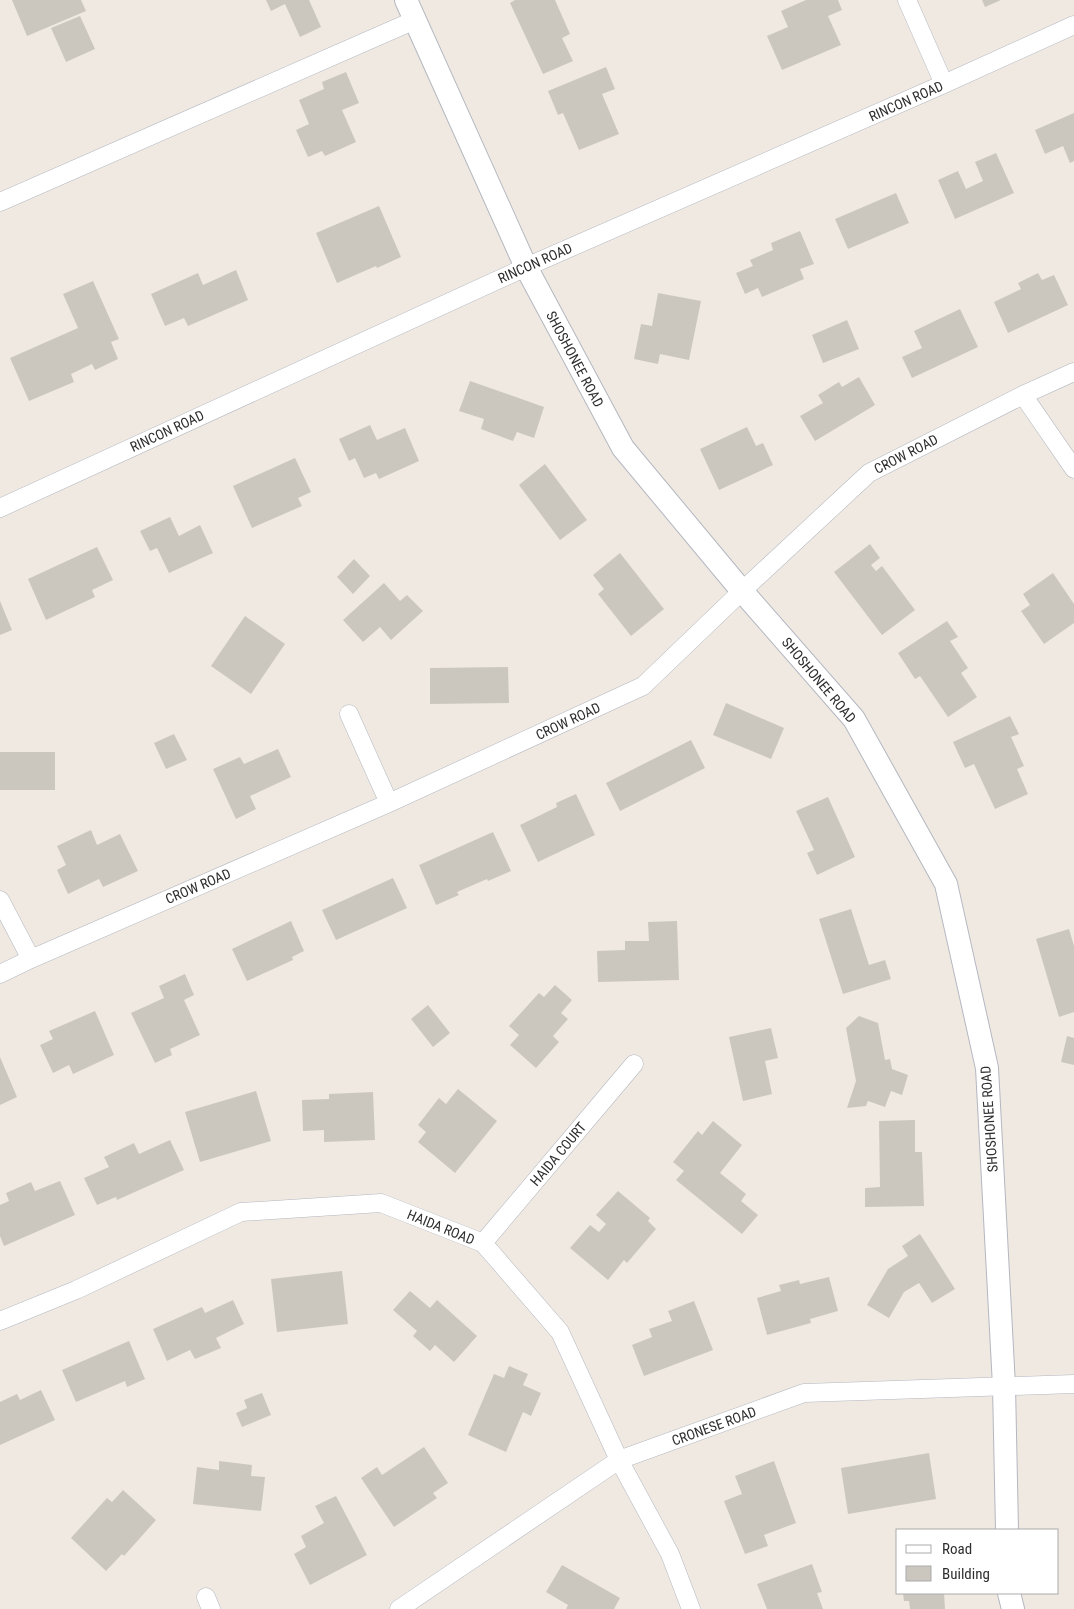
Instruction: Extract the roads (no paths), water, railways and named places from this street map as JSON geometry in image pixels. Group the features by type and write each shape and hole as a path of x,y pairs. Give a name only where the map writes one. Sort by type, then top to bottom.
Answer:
{"street":[{"path":"907,0 944,84"},
{"path":"0,202 411,10"},
{"name":"SHOSHONEE ROAD","path":"411,10 526,267 624,448 742,591 854,719 946,884 987,1068 1004,1386 1007,1529"},
{"name":"RINCON ROAD","path":"0,508 526,267 1074,25"},
{"name":"CROW ROAD","path":"0,974 390,803 643,686 869,473 1074,372"},
{"path":"1024,395 1074,469"},
{"path":"349,714 390,803"},
{"path":"0,900 31,959"},
{"name":"HAIDA COURT","path":"483,1243 634,1064"},
{"name":"HAIDA ROAD","path":"0,1322 76,1290 241,1212 381,1203 483,1243 560,1332 619,1460 670,1554 691,1609"},
{"name":"CRONESE ROAD","path":"399,1609 619,1460 804,1393 1074,1384"},
{"path":"1009,1594 1013,1609"}]}
